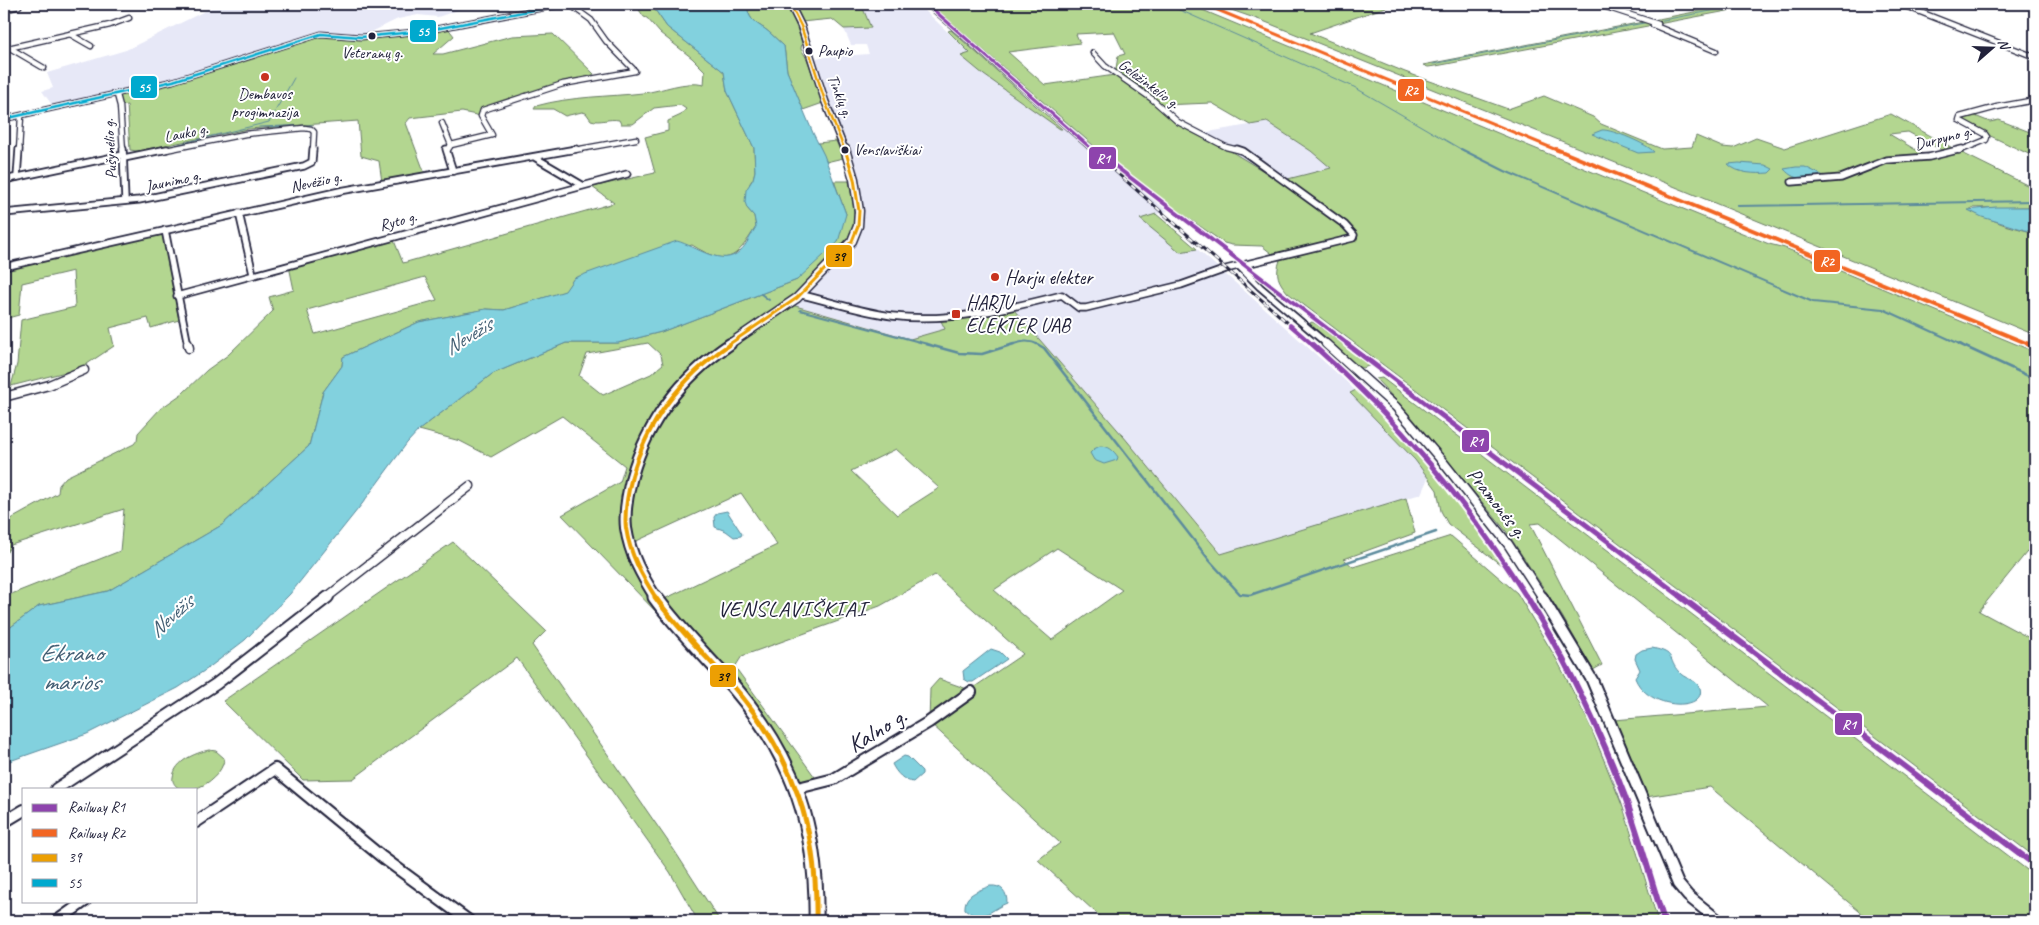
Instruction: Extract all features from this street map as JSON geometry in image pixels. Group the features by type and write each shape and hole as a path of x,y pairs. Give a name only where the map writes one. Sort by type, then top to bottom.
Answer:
{"main road":[{"name":"Tinklų g.","path":"790,4 796,15 836,128 856,195 858,225 854,238 802,295 724,349 700,367 678,388 651,429 630,476 626,504 626,530 635,560 651,591 675,625 727,680 761,724 780,752 798,788 810,832 814,858 817,903 816,921"}],"street":[{"path":"4,120 180,79 321,34 373,37 447,27 564,4"},
{"path":"453,171 446,149 451,145 492,135 481,116 483,110 563,84 635,71 606,41 591,20 569,4"},
{"path":"1597,4 1655,24 1716,51"},
{"path":"1900,4 2035,57"},
{"path":"4,10 19,6"},
{"path":"4,49 110,25 129,18"},
{"path":"70,34 91,46"},
{"path":"10,48 44,68"},
{"name":"Geležinkelio g.","path":"1093,52 1105,66 1167,110 1178,122 1226,146 1243,151 1350,230 1354,237 1350,240 1239,266"},
{"name":"Pušynėlio g.","path":"117,95 120,106 124,157 125,202"},
{"name":"Durpyno g.","path":"1792,182 1841,178 1887,160 1929,157 1958,150 1986,140 1988,137 1963,123 1959,120 1960,117 1997,107 2035,100"},
{"path":"17,177 21,116"},
{"path":"442,123 451,145"},
{"name":"Lauko g.","path":"4,180 254,132 304,128 313,130"},
{"name":"Jaunimo g.","path":"4,214 144,200 307,165 312,162 313,130"},
{"name":"Nevėžio g.","path":"4,267 340,191 636,139"},
{"path":"536,158 582,185"},
{"name":"Ryto g.","path":"177,296 627,174"},
{"path":"239,214 253,274"},
{"path":"165,230 189,348"},
{"path":"802,295 891,316 937,318 1012,307 1062,295 1080,308 1086,308 1181,285 1239,266"},
{"name":"Pramonės g.","path":"1239,266 1396,407 1443,462 1508,544 1562,628 1592,680 1678,884 1688,896 1719,921"},
{"path":"4,397 49,385 84,370"},
{"path":"58,788 224,679 470,486"},
{"name":"Kalno g.","path":"798,788 834,779 929,722 971,692"},
{"path":"198,821 275,769 382,857 469,921"},
{"path":"4,822 22,811"},
{"path":"57,921 84,902"}],"shaded area":[{"path":"235,4 460,4 469,6 438,17 418,15 398,19 361,37 55,109 42,91 53,88 47,73 126,50 211,8"},
{"path":"918,4 970,53 962,56 1060,129 1071,127 1131,177 1177,209 1156,214 1180,252 1197,249 1356,390 1350,392 1415,460 1428,478 1421,494 1222,554 1014,310 941,321 946,329 910,339 792,305 811,289 850,249 859,233 862,212 856,181 844,140 813,58 869,54 866,45 851,45 844,29 871,28 862,6"},
{"path":"1267,122 1311,151 1332,168 1280,181 1222,146 1196,134"}],"green space":[{"path":"635,4 651,4 667,27 724,72 727,91 754,148 755,171 750,183 747,208 754,216 756,227 736,253 730,257 723,258 704,252 692,245 574,278 566,291 504,310 486,309 419,322 343,357 342,366 323,392 309,446 222,525 108,591 39,606 4,632 4,597 120,551 124,509 11,545 4,557 4,523 58,493 59,485 66,477 134,444 138,433 160,409 183,393 207,370 228,355 273,311 269,297 294,290 289,266 393,238 403,263 614,203 592,187 655,173 645,137 668,131 668,121 681,115 686,109 680,105 654,108 633,124 621,124 619,120 591,120 586,113 582,112 565,116 553,109 534,109 536,106 563,100 643,93 689,84 704,85 705,71 644,17","holes":["425,277 437,300 315,334 307,310"]},
{"path":"747,4 787,4 802,43 801,49 807,59 823,103 803,110 787,71 784,46 768,31 752,20"},
{"path":"793,4 876,4 862,6 871,28 844,29 832,19 801,22"},
{"path":"930,4 1188,4 1529,146 1769,244 1785,248 2035,352 2035,542 1979,611 2035,641 2035,857 1288,293 1278,278 1280,260 1262,246 1224,243 1131,178","holes":["1114,32 1125,54 1118,56 1115,75 1045,85 1008,52 1080,43 1076,34","1212,103 1250,125 1267,122 1311,151 1331,168 1280,181 1222,146 1196,134 1178,122 1161,105"]},
{"path":"1214,4 1395,4 1310,33 1405,72 1508,109 1544,96 1593,117 1601,124 1662,149 1692,147 1696,136 1722,147 1733,148 1756,138 1785,148 1891,114 1958,151 2035,189 2035,207 1971,208 1972,212 2005,225 2035,233 2035,335 1683,190 1263,21","holes":["1908,132 1945,152 1926,156 1889,134"]},
{"path":"1735,4 1764,4 1436,66 1428,67 1423,65"},
{"path":"447,27 454,36 433,54 443,54 512,36 553,34 594,74 590,76 593,80 574,82 483,110 481,116 462,112 410,118 406,123 425,174 382,182 379,161 361,156 358,121 248,129 137,151 130,150 127,105 120,106 117,95 158,86 321,34 361,37"},
{"path":"951,30 1062,129 984,75 961,56 970,53 948,31"},
{"path":"1970,114 1990,122 1999,120 2035,134 2035,157 1963,123 1960,117"},
{"path":"836,141 843,158 826,162 818,143"},
{"path":"834,181 849,181 854,208 854,224 845,245 794,296 720,348 641,439 624,484 621,511 629,552 639,582 662,618 562,515 620,482 625,466 562,416 491,457 460,441 419,430 492,374 566,343 618,343 661,332 797,280 846,214","holes":["648,343 661,355 663,364 651,374 603,395 579,376 587,354"]},
{"path":"1156,214 1197,249 1180,252 1140,219"},
{"path":"163,233 179,320 151,328 148,318 110,328 114,346 81,368 11,386 17,364 21,320 75,307 73,271 22,283 19,315 4,319 4,267"},
{"path":"792,305 910,339 945,329 941,321 1014,310 1123,436 1221,554 1406,498 1415,533 1344,559 1353,567 1451,536 1517,593 1557,660 1589,723 1624,810 1658,921 1105,921 1038,860 1060,843 929,722 930,689 939,679 970,690 1023,654 935,575 880,606 742,656 735,667 820,784 798,788 780,752 658,602 777,545 741,493 630,544 626,530 640,450 699,367","holes":["896,449 939,488 897,515 851,471","1057,548 1122,590 1052,640 994,590"]},
{"path":"1312,322 1371,365 1363,368 1358,366 1318,335 1310,323"},
{"path":"1382,378 2035,876 2035,921 1859,921 1865,916 1710,787 1646,797 1614,720 1768,707 1540,523 1530,524 1602,665 1593,670 1562,616 1506,531 1410,415 1376,379"},
{"path":"1356,390 1411,446 1440,480 1505,568 1448,524 1441,511 1437,490 1415,460 1350,393"},
{"path":"453,542 546,631 532,645 674,850 720,921 698,921 670,872 517,658 353,779 303,780 223,701"},
{"path":"209,750 216,751 224,758 219,772 214,778 199,787 177,787 173,782 173,778 178,766 198,753"}],"water":[{"name":"Ekrano marios","path":"651,4 747,4 752,20 768,31 784,46 787,71 824,155 846,214 838,242 797,280 661,332 618,343 566,343 492,374 419,430 290,594 245,640 178,688 87,734 4,763 4,632 39,606 108,591 222,525 309,446 323,392 342,366 343,357 419,322 486,309 504,310 565,291 574,278 677,241 717,257 733,256 742,249 756,227 754,216 747,208 745,202 746,190 753,179 755,171 754,148 727,91 724,72 667,27"},
{"path":"1602,130 1630,138 1645,145 1654,152 1638,153 1592,134"},
{"path":"1728,164 1765,165 1773,169 1769,173 1747,173 1736,170"},
{"path":"1805,167 1826,177 1798,178 1784,169"},
{"path":"1996,207 2035,207 2035,233 1982,217 1968,210"},
{"path":"1100,446 1112,450 1118,457 1117,460 1104,464 1094,460 1090,453"},
{"path":"727,511 742,534 741,536 734,537 726,531 715,527 714,517 717,513"},
{"path":"1652,648 1668,654 1681,674 1698,685 1700,696 1695,701 1686,704 1663,702 1652,697 1642,689 1635,678 1640,670 1635,659 1636,654 1642,650"},
{"path":"991,649 1000,652 1007,659 973,682 964,679 963,671"},
{"path":"904,756 908,757 922,771 922,774 913,782 901,776 892,764"},
{"path":"990,886 1003,890 1007,903 987,914 974,916 965,909 969,896"}],"waterway":[{"path":"1166,4 1354,87 1464,151"},
{"path":"1658,21 1748,4"},
{"path":"1602,31 1649,22"},
{"path":"1433,64 1597,32"},
{"path":"167,147 269,122 294,78"},
{"path":"259,127 312,125"},
{"path":"1461,149 1505,171 1813,302 1883,309 1962,345"},
{"path":"1737,206 2035,201"},
{"path":"761,294 769,300"},
{"path":"800,310 931,345"},
{"path":"1010,345 1021,342 1037,344"},
{"path":"926,344 959,353 982,354 1014,344"},
{"path":"1037,344 1044,348 1210,561 1240,594 1250,595 1436,532"},
{"path":"1959,344 2035,379"}],"railway":[{"path":"924,4 1091,151"},
{"path":"1203,4 1559,151"},
{"path":"1090,149 1313,345"},
{"path":"1556,149 2031,345"},
{"path":"1312,344 1373,402 1430,464 1481,529 1529,598"},
{"path":"2028,344 2035,347"},
{"path":"1528,597 1550,635 1589,714 1637,837 1664,921"}],"rail line":[{"name":"R1","path":"927,4 1107,162 2035,865"},
{"name":"R2","path":"1203,4 2035,347"},
{"name":"R1","path":"1290,325 1356,384 1403,431 1449,485 1506,564 1555,646 1598,732 1630,813 1664,921"}],"transit line":[{"name":"55","path":"4,119 173,81 321,34 361,37 425,31 564,4"},
{"name":"39","path":"790,4 801,26 825,101 849,162 859,211 857,231 845,249 791,303 726,347 702,366 678,388 667,402 648,433 635,466 627,500 626,526 631,551 642,575 656,598 748,705 775,743 791,773 805,814 814,856 817,900 816,921"}],"place":[{"name":"Veteranų g.","path":"372,36"},
{"name":"Paupio","path":"809,51"},
{"name":"Dembavos progimnazija","path":"265,77"},
{"name":"Venslaviškiai","path":"845,150"},
{"name":"Harju elekter","path":"995,277"},
{"name":"HARJU ELEKTER UAB","path":"956,314"}],"district":[{"name":"VENSLAVIŠKIAI","path":"792,609"}],"water label":[{"name":"Nevėžis","path":"468,336"},
{"name":"Nevėžis","path":"171,616"}]}
